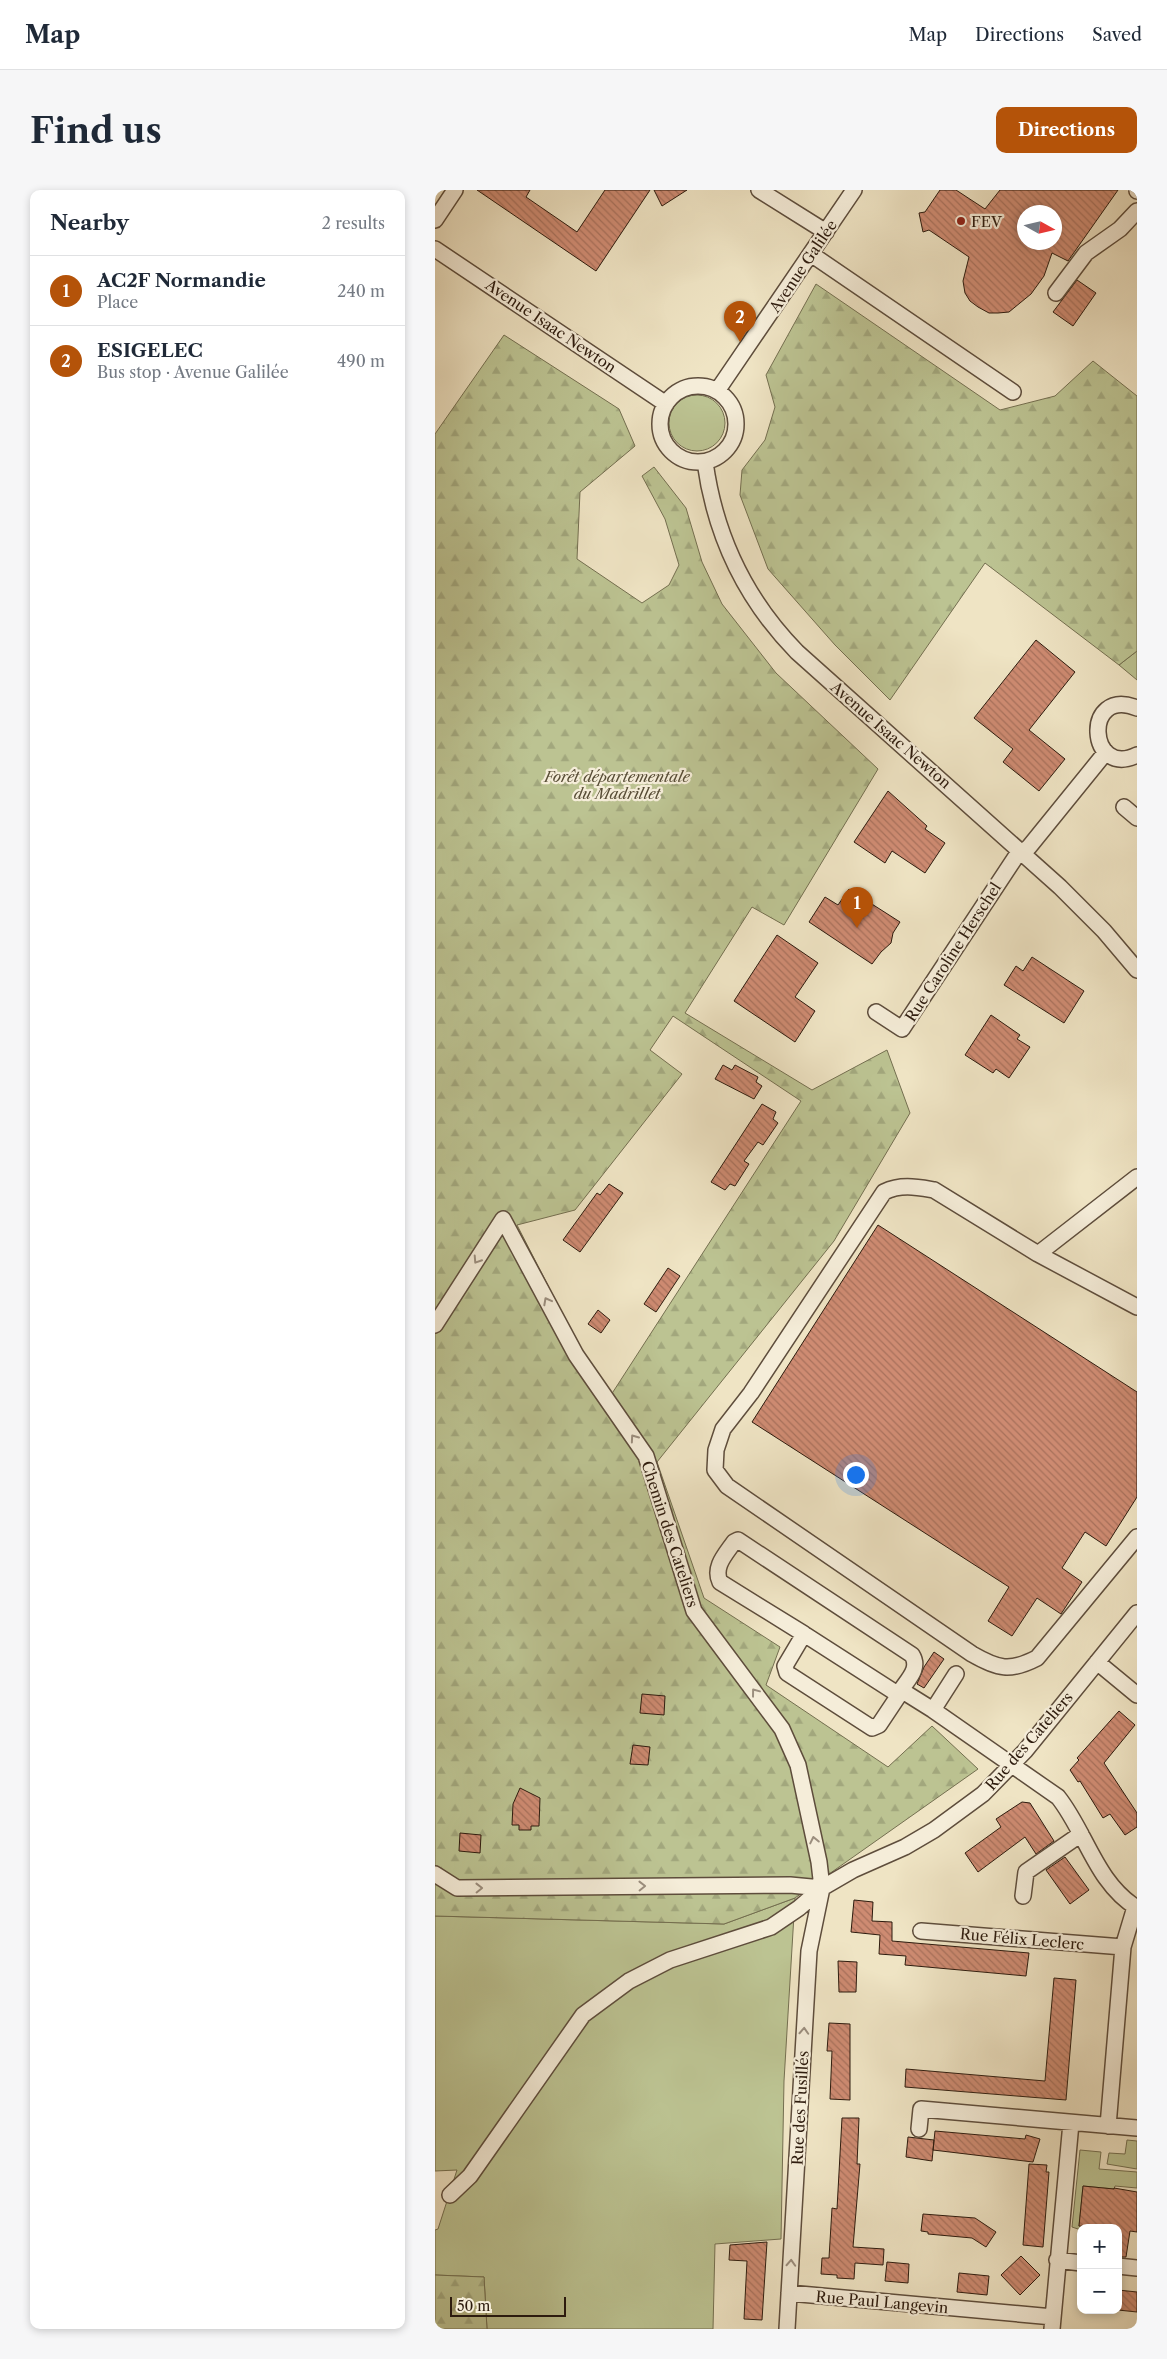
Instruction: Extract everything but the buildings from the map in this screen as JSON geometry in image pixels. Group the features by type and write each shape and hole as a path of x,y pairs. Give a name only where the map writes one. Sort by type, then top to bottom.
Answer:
{"street":[{"path":"435,220 455,190"},
{"path":"759,190 826,232"},
{"name":"Avenue Galilée","path":"717,391 854,190"},
{"path":"1056,293 1087,253 1120,229 1137,211"},
{"name":"Avenue Isaac Newton","path":"435,249 666,404"},
{"path":"811,254 1013,392"},
{"path":"696,386 717,391 728,401 734,413 736,426 733,438 727,449 717,458 705,462 683,459 667,446 660,425 666,404 674,395 696,386"},
{"name":"Avenue Isaac Newton","path":"705,462 717,517 727,548 750,594 775,629 797,652 1022,852 1103,931 1137,970"},
{"path":"1137,708 1122,704 1114,706 1101,716 1098,722 1097,738 1105,752 1119,759 1137,756"},
{"path":"1022,852 1105,752"},
{"path":"1123,808 1137,818"},
{"name":"Rue Caroline Herschel","path":"876,1012 902,1029 1010,866 1022,852"},
{"path":"1038,1254 1135,1178"},
{"path":"1137,1306 1038,1254 934,1190 916,1186 895,1187 884,1192 751,1393 723,1429 716,1450 715,1470 727,1486 972,1654 991,1665 1005,1668 1022,1666 1037,1658 1137,1537"},
{"name":"Chemin des Cateliers","path":"435,1325 503,1219 576,1355 646,1456 694,1611 782,1729 797,1765 823,1888"},
{"path":"805,1634 785,1666 787,1673 872,1728 879,1726 900,1692 915,1670 915,1660 912,1654 738,1540 734,1542 717,1568 716,1574 720,1582 900,1692 933,1710 1058,1796 1070,1811 1101,1871 1136,1907 1123,1947 1108,2126"},
{"name":"Rue des Cateliers","path":"450,2195 470,2176 583,2015 629,1981 670,1960 771,1928 823,1888 853,1870 905,1847 934,1830 983,1794 1001,1777 1025,1751 1137,1613"},
{"path":"1097,1662 1137,1695"},
{"path":"933,1710 956,1674"},
{"path":"1023,1896 1025,1872 1081,1834"},
{"path":"435,1874 457,1888 789,1885 823,1888"},
{"name":"Rue des Fusillés","path":"787,2329 809,1951 823,1888"},
{"name":"Rue Félix Leclerc","path":"921,1930 1123,1947"},
{"path":"919,2129 921,2109 1137,2128"},
{"path":"1052,2323 1071,2123"},
{"path":"1057,2260 1077,2262"},
{"path":"1122,2266 1137,2268"},
{"name":"Rue Paul Langevin","path":"789,2293 1052,2323"}],"green space":[{"path":"816,284 1000,410 1055,396 1093,361 1137,396 1137,651 1119,665 985,563 890,700 835,645 768,569 740,495 742,470 765,440 775,407 766,375"},
{"name":"Forêt départementale du Madrillet","path":"504,335 619,409 635,446 580,492 577,559 642,603 669,585 679,565 665,519 642,476 654,467 686,508 702,562 722,604 776,673 878,769 784,925 752,907 685,1013 812,1090 887,1050 910,1113 834,1241 657,1462 704,1598 780,1647 766,1685 888,1767 932,1726 978,1769 795,1898 724,1924 435,1916 435,434","holes":["673,1016 801,1101 611,1395 582,1352 517,1225 575,1210 682,1074 650,1050"]},
{"path":"692,395 702,395 717,403 723,412 725,423 723,434 717,443 702,451 692,451 681,446 674,439 669,428 669,418 674,407 681,400"},
{"path":"1137,651 1137,680 1119,665"},
{"path":"795,1898 784,2081 781,2239 715,2244 713,2329 487,2329 484,2277 435,2275 435,2230 438,2229 457,2170 435,2171 435,1916 724,1924"},
{"path":"1127,2140 1137,2141 1137,2169 1107,2164 1109,2153 1125,2154"},
{"path":"1080,2150 1101,2152 1099,2169 1137,2172 1137,2188 1115,2186 1114,2189 1083,2186 1079,2224 1077,2224 1077,2229 1072,2227"},
{"path":"435,2275 484,2277 487,2329 435,2329"}],"place":[{"name":"FEV","path":"961,221"},
{"name":"ESIGELEC","path":"740,342"},
{"name":"AC2F Normandie","path":"857,928"}]}
